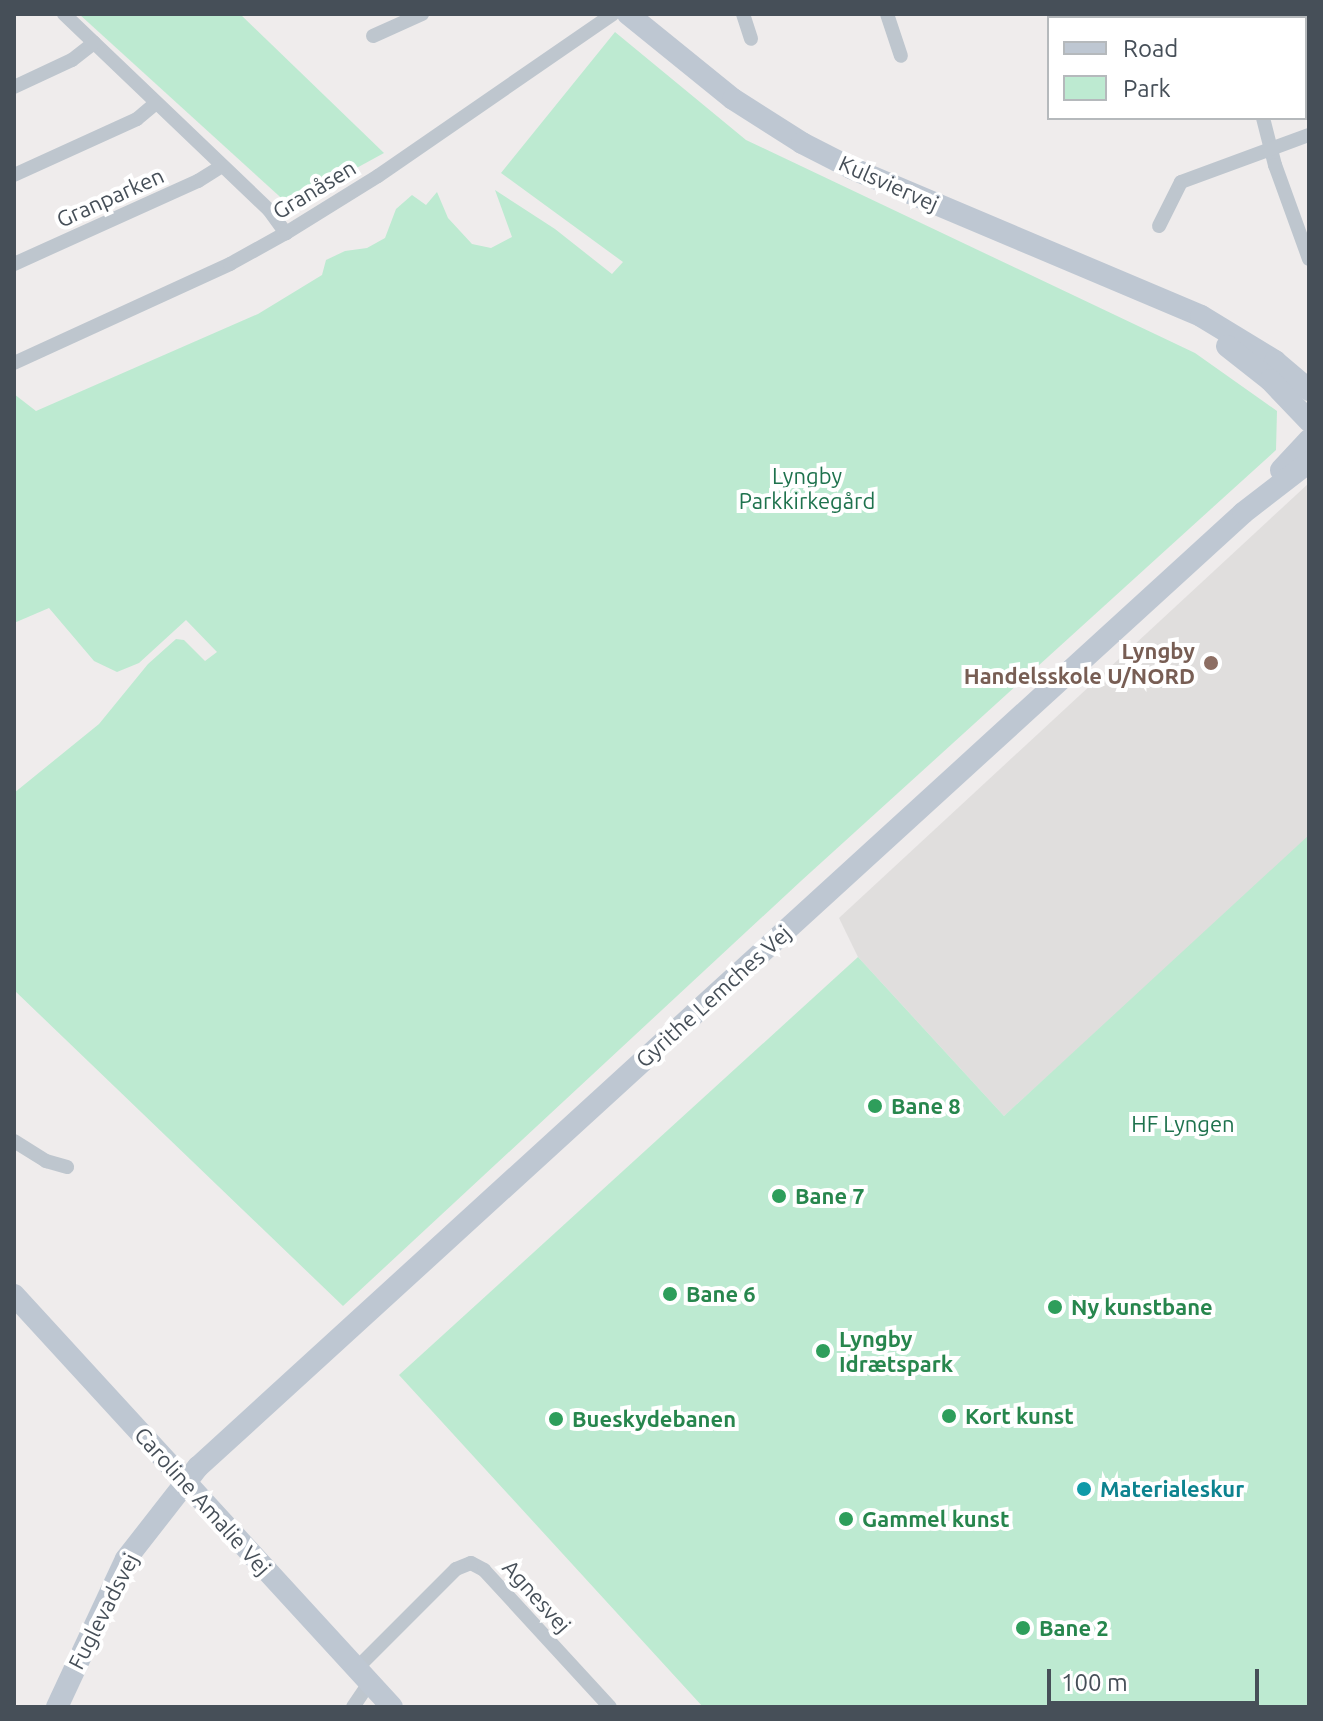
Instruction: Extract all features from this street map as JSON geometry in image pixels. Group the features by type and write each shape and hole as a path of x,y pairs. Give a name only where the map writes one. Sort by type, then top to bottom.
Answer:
{"street":[{"path":"64,14 269,210 286,233"},
{"path":"373,36 422,14"},
{"name":"Granåsen","path":"14,363 230,264 286,233 378,176 613,14"},
{"name":"Kulsviervej","path":"628,14 733,99 838,162 1233,333 1275,361 1309,390"},
{"path":"743,14 751,39"},
{"path":"887,14 901,56"},
{"path":"14,87 72,60 94,43"},
{"path":"14,175 137,119 156,103"},
{"path":"1264,120 1309,259"},
{"path":"1159,226 1181,182 1309,135"},
{"name":"Granparken","path":"14,264 198,181 222,166"},
{"name":"Kulsviervej","path":"1175,306 1270,380 1309,421"},
{"name":"Gyrithe Lemches Vej","path":"1243,513 1309,440"},
{"name":"Gyrithe Lemches Vej","path":"187,1482 198,1467 1243,513 1309,462"},
{"path":"14,1141 46,1161 67,1167"},
{"name":"Caroline Amalie Vej","path":"14,1295 392,1707"},
{"name":"Fuglevadsvej","path":"57,1707 126,1559 187,1482"},
{"name":"Agnesvej","path":"364,1675 456,1569 471,1563 484,1570 610,1707"},
{"path":"353,1707 364,1675"}],"shaded area":[{"name":"Lyngby Handelsskole U/NORD","path":"1309,483 1309,839 1004,1116 858,957 839,918"}],"green space":[{"path":"79,14 240,14 384,153 289,205"},
{"name":"Lyngby Parkkirkegård","path":"615,32 746,140 1195,353 1277,411 1276,450 801,881 343,1306 14,990 14,793 99,724 148,664 176,639 184,640 205,661 217,652 186,620 139,663 117,672 94,661 49,608 14,623 14,394 36,411 258,314 322,275 326,260 345,251 367,248 385,238 396,209 412,195 426,205 437,192 448,218 472,244 491,248 512,237 495,190 555,229 612,274 623,262 501,173"},
{"name":"Lyngby Idrætspark","path":"1309,835 1309,1707 703,1707 399,1375 858,957 1004,1116"}],"place":[{"name":"Lyngby Handelsskole U/NORD","path":"1211,663"},
{"name":"Bane 8","path":"875,1106"},
{"name":"Bane 7","path":"779,1196"},
{"name":"Bane 6","path":"670,1294"},
{"name":"Ny kunstbane","path":"1055,1307"},
{"name":"Lyngby Idrætspark","path":"823,1351"},
{"name":"Kort kunst","path":"949,1416"},
{"name":"Bueskydebanen","path":"556,1419"},
{"name":"Materialeskur","path":"1084,1489"},
{"name":"Gammel kunst","path":"846,1519"},
{"name":"Bane 2","path":"1023,1628"}],"park label":[{"name":"HF Lyngen","path":"1183,1124"}]}
